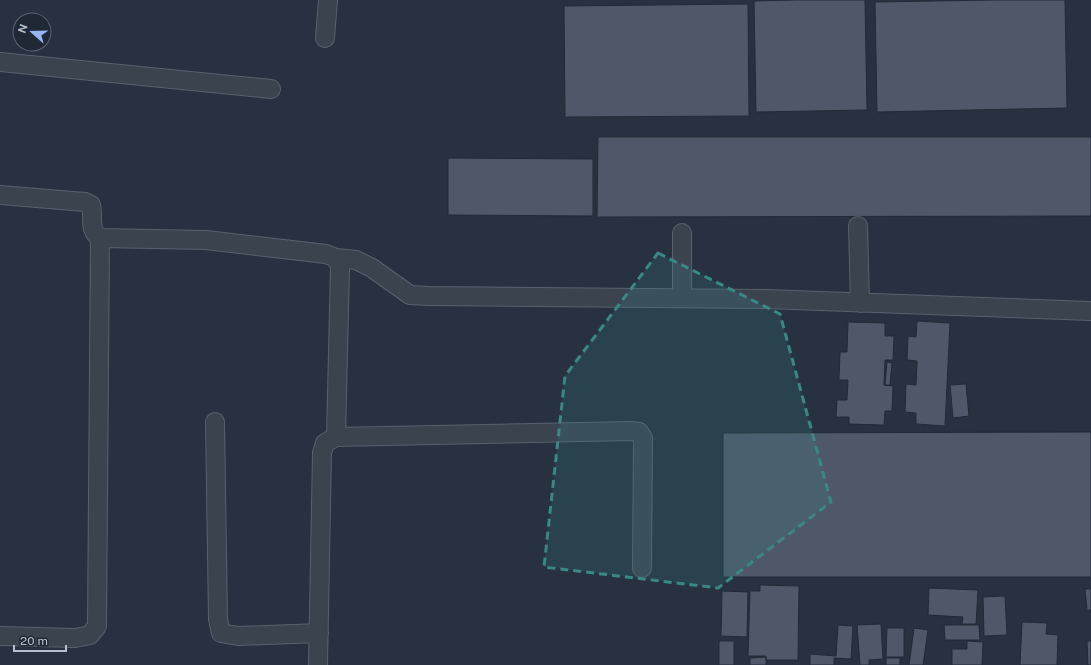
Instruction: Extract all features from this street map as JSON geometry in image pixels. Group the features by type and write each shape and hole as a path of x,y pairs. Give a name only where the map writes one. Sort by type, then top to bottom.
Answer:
{"street":[{"path":"325,38 328,0"},
{"path":"0,62 271,89"},
{"path":"0,195 85,202 91,205 93,212 92,229 100,238 206,240 326,254 336,258 356,260 367,265 410,294 429,296 766,299 1091,311"},
{"path":"858,226 860,302"},
{"path":"682,233 682,298"},
{"path":"0,636 74,638 90,635 97,626 100,238"},
{"path":"336,258 340,267 336,437"},
{"path":"215,422 218,619 221,632 238,636 319,634"},
{"path":"318,665 322,453 325,443 336,437 639,432 644,438 642,568"}],"highlighted area":[{"path":"658,253 780,314 831,502 718,588 544,567 565,376"}],"building":[{"path":"865,0 867,110 756,112 754,1"},
{"path":"1065,0 1067,108 877,112 875,2"},
{"path":"748,4 749,116 565,117 564,6"},
{"path":"598,137 1091,137 1091,216 597,217"},
{"path":"448,158 593,159 593,216 448,215"},
{"path":"917,321 950,323 945,426 916,424 916,413 905,412 906,384 916,385 917,361 907,360 908,336 916,337"},
{"path":"848,322 885,323 885,336 894,336 893,360 885,360 884,385 893,386 892,411 885,411 884,425 849,424 849,417 836,417 837,400 847,400 848,380 839,380 840,352 847,352"},
{"path":"887,362 892,363 890,385 885,385"},
{"path":"966,384 969,416 953,418 950,385"},
{"path":"1091,432 1091,577 723,577 723,433"},
{"path":"760,585 799,586 798,660 766,660 766,656 748,656 750,591 760,591"},
{"path":"929,588 978,590 976,624 962,624 963,617 928,615"},
{"path":"1085,589 1091,589 1091,610 1087,610"},
{"path":"722,591 748,592 747,637 721,636"},
{"path":"1005,596 1007,635 984,636 983,597"},
{"path":"1022,622 1047,623 1046,634 1058,635 1057,665 1020,665"},
{"path":"881,624 883,659 869,660 869,665 860,665 857,625"},
{"path":"838,625 853,626 851,659 834,658 834,665 810,665 810,654 836,656"},
{"path":"944,625 979,625 980,640 945,640"},
{"path":"887,628 904,628 904,657 886,657"},
{"path":"914,628 928,630 923,665 909,665"},
{"path":"719,641 734,641 734,665 719,665"},
{"path":"967,641 983,642 982,665 952,665 952,649 967,649"},
{"path":"1087,641 1091,641 1091,665 1088,665"},
{"path":"766,657 766,665 750,665 750,658"},
{"path":"886,658 900,658 900,665 886,665"}]}
